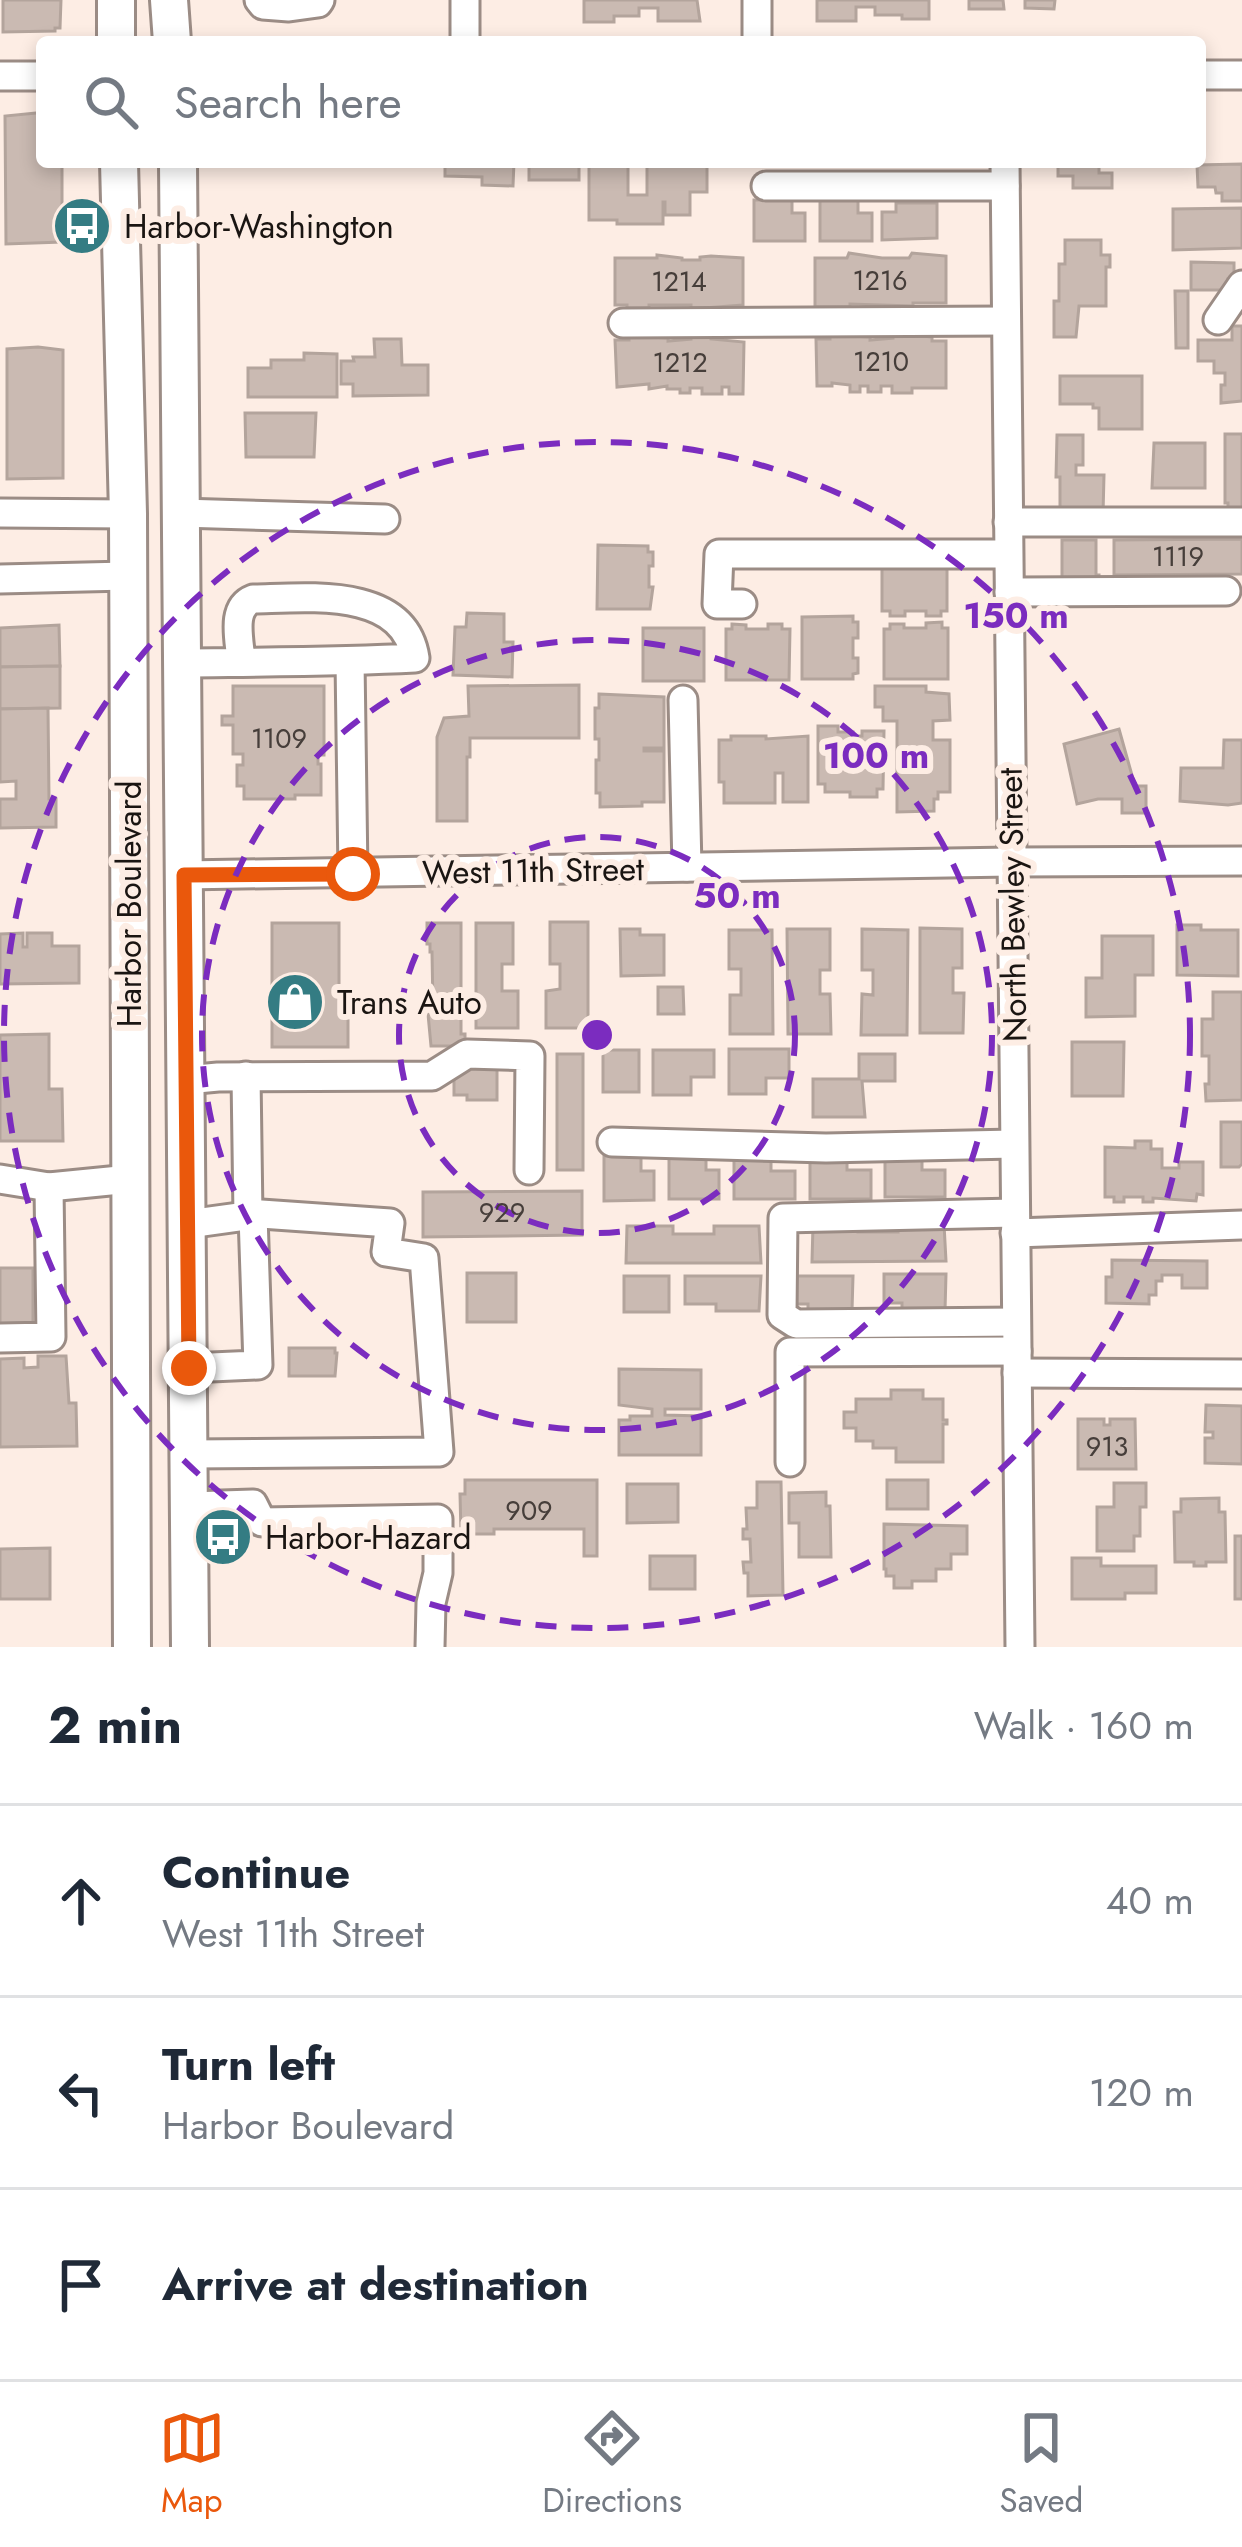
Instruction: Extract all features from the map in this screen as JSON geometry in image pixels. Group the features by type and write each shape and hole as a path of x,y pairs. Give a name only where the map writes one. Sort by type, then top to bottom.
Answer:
{"main road":[{"path":"116,0 116,36"},
{"name":"Harbor Boulevard","path":"119,168 128,514 132,1647"},
{"name":"Harbor Boulevard","path":"178,168 190,1647"}],"street":[{"path":"259,0 263,5 289,7 320,0"},
{"path":"465,0 465,36"},
{"path":"757,0 757,36"},
{"path":"1206,75 1242,75"},
{"path":"0,76 36,76"},
{"path":"766,186 1005,174"},
{"name":"North Bewley Street","path":"1005,174 1020,1647"},
{"path":"1218,320 1242,285"},
{"path":"623,323 1006,321"},
{"path":"0,513 128,514"},
{"path":"181,513 385,519"},
{"path":"1008,521 1242,522"},
{"path":"742,604 718,604 718,554 1008,554"},
{"path":"0,579 128,576"},
{"path":"1009,592 1226,591"},
{"path":"182,663 350,662 415,658 415,652 390,616 373,608 339,598 254,599 239,610 241,662"},
{"path":"350,662 353,874"},
{"path":"683,700 687,868"},
{"name":"West 11th Street","path":"184,875 1242,861"},
{"path":"186,1080 432,1076 466,1054 530,1057 529,1170"},
{"path":"189,1368 258,1365 246,1076"},
{"path":"612,1142 826,1148 1014,1144"},
{"path":"0,1179 49,1187 130,1179"},
{"path":"0,1338 51,1337 49,1187"},
{"path":"188,1224 250,1215 390,1222 386,1252 424,1258 439,1452 190,1454"},
{"path":"1016,1322 796,1324 782,1315 783,1218 1242,1226"},
{"path":"790,1462 790,1352 1242,1374"},
{"path":"190,1506 254,1504 262,1522 438,1520 430,1647"}],"building":[{"path":"3,0 61,0 60,28 3,32"},
{"path":"584,0 697,0 700,21 658,21 658,8 639,8 639,16 584,22"},
{"path":"817,0 929,0 929,19 875,15 875,7 856,7 856,21 817,21"},
{"path":"969,0 1003,0 1004,9 969,9"},
{"path":"1025,0 1055,0 1054,9 1025,8"},
{"path":"36,113 36,168 62,168 62,242 6,244 5,116"},
{"path":"1242,164 1242,201 1222,201 1215,187 1198,187 1197,168"},
{"path":"445,168 514,168 513,186 482,185 482,177 445,176"},
{"path":"529,168 579,168 579,180 529,180"},
{"path":"589,168 628,168 628,195 647,195 647,168 707,168 707,192 690,192 690,215 665,215 663,202 663,224 589,220"},
{"path":"1058,168 1099,168 1099,173 1112,173 1112,188 1073,188 1073,176 1058,176"},
{"path":"820,199 858,199 858,213 872,213 872,241 820,241"},
{"path":"754,200 792,200 792,213 805,213 805,241 754,241"},
{"path":"896,203 937,203 937,238 882,240 882,212 896,212"},
{"path":"1242,208 1242,248 1173,250 1173,209"},
{"path":"1065,240 1101,240 1101,255 1110,255 1106,306 1079,306 1076,337 1054,337 1054,301 1059,301 1059,264 1065,264"},
{"path":"849,253 882,258 909,258 912,253 946,256 946,303 815,307 815,258 847,258"},
{"path":"657,255 682,260 743,258 743,305 691,309 691,305 615,305 615,258"},
{"path":"1191,262 1234,263 1228,290 1191,290"},
{"path":"1175,291 1188,291 1188,348 1176,348"},
{"path":"1232,326 1242,326 1242,401 1221,403 1225,373 1214,373 1214,361 1198,361 1198,340 1232,340"},
{"path":"830,335 870,340 913,335 946,341 946,388 892,393 892,386 868,392 868,386 860,386 860,392 850,392 850,385 817,386 816,339 830,339"},
{"path":"629,336 668,341 711,336 744,342 743,394 729,394 729,387 722,387 722,394 702,394 702,388 680,393 667,386 649,389 649,384 617,387 615,340 629,340"},
{"path":"374,339 401,339 402,365 428,365 428,395 353,396 353,384 341,384 341,361 375,357"},
{"path":"7,349 63,350 63,478 7,479"},
{"path":"304,353 337,354 337,397 248,397 248,368 271,368 271,360 304,360"},
{"path":"1060,376 1142,376 1142,429 1099,429 1099,408 1093,404 1060,404"},
{"path":"245,413 316,413 314,457 246,457"},
{"path":"1225,434 1242,434 1242,516 1228,516 1225,503"},
{"path":"1057,435 1083,435 1083,465 1076,465 1076,475 1104,475 1103,515 1060,515"},
{"path":"1154,443 1205,443 1205,488 1152,488"},
{"path":"1242,539 1242,574 1114,575 1114,540"},
{"path":"1062,540 1096,540 1099,583 1062,587"},
{"path":"598,545 648,546 648,552 653,552 650,609 597,609"},
{"path":"882,560 947,561 947,611 941,611 941,616 905,611 905,616 890,616 890,611 882,611"},
{"path":"467,613 504,614 504,642 513,642 512,677 453,675 455,627 466,627"},
{"path":"853,616 853,622 858,622 853,658 858,658 858,673 853,679 802,679 802,617"},
{"path":"942,622 942,628 948,628 948,679 884,679 884,629 890,629 890,624 926,628 926,623"},
{"path":"732,624 768,629 768,624 782,624 782,629 790,629 789,680 726,680 726,629 732,629"},
{"path":"59,625 60,666 0,667 0,628"},
{"path":"643,628 704,628 704,681 643,681"},
{"path":"60,666 60,708 0,709 0,667"},
{"path":"579,685 579,738 470,738 467,821 437,821 437,737 444,718 469,716 468,686"},
{"path":"233,686 324,686 324,755 318,755 321,795 244,799 244,786 237,786 237,765 243,765 243,754 233,754 233,725 222,725 222,716 233,716"},
{"path":"875,686 926,686 926,692 949,694 950,720 933,721 933,740 950,740 950,792 938,792 934,811 897,812 897,721 883,721 883,707 875,707"},
{"path":"599,694 664,697 664,748 644,751 664,751 664,802 600,807 600,793 596,793 599,739 595,739"},
{"path":"48,708 49,799 56,799 56,827 0,828 0,799 16,799 16,781 0,782 0,709"},
{"path":"818,726 838,726 838,732 853,732 853,736 884,731 883,789 877,789 877,797 825,792 825,784 818,784"},
{"path":"1119,729 1135,786 1146,786 1146,813 1122,813 1122,799 1077,804 1064,744"},
{"path":"731,736 808,736 808,802 783,802 783,773 775,773 775,803 724,803 719,740 731,740"},
{"path":"1224,740 1242,740 1242,803 1180,801 1181,768 1223,768"},
{"path":"550,922 588,922 588,1028 546,1028 546,991 560,989 560,964 550,964"},
{"path":"272,923 339,923 339,999 348,999 348,1047 272,1047"},
{"path":"427,923 461,923 461,1034 465,1034 465,1046 431,1046 432,952"},
{"path":"476,923 513,923 513,964 502,964 502,991 518,991 518,1028 476,1028"},
{"path":"1177,925 1238,930 1238,976 1177,975"},
{"path":"920,928 962,929 962,968 953,968 953,993 964,993 963,1033 920,1033"},
{"path":"620,929 664,935 664,975 621,976"},
{"path":"787,929 830,929 830,970 820,970 820,994 830,994 831,1034 788,1034"},
{"path":"862,929 908,930 907,1035 861,1035 862,994 873,995 873,970 862,970"},
{"path":"729,930 772,930 773,1034 730,1034 730,995 741,995 741,969 729,969"},
{"path":"23,933 23,947 27,947 27,933 52,933 52,946 79,946 79,983 0,984 0,934"},
{"path":"1102,936 1153,936 1153,975 1135,975 1135,1016 1086,1017 1086,978 1102,978"},
{"path":"658,987 683,987 684,1014 658,1014"},
{"path":"1213,992 1242,992 1242,1100 1206,1101 1209,1056 1202,1056 1202,1019 1213,1019"},
{"path":"49,1034 49,1089 62,1089 63,1141 0,1141 0,1035"},
{"path":"1072,1042 1124,1042 1123,1096 1072,1096"},
{"path":"729,1049 789,1049 789,1078 766,1078 766,1094 729,1094"},
{"path":"603,1050 639,1050 639,1092 603,1092"},
{"path":"653,1050 714,1050 714,1077 691,1077 691,1095 653,1095"},
{"path":"557,1054 583,1054 583,1170 557,1170"},
{"path":"859,1054 895,1054 895,1081 862,1081 865,1117 813,1117 813,1079 859,1079"},
{"path":"497,1063 497,1100 454,1095 454,1070"},
{"path":"1221,1122 1242,1122 1239,1167 1221,1167"},
{"path":"1135,1141 1151,1141 1151,1149 1162,1149 1162,1168 1203,1162 1203,1195 1197,1194 1196,1201 1153,1198 1153,1202 1124,1197 1124,1202 1114,1202 1114,1197 1105,1197 1105,1147 1135,1148"},
{"path":"810,1154 847,1154 847,1170 871,1170 871,1199 810,1199"},
{"path":"641,1155 641,1171 654,1171 654,1200 604,1201 604,1156"},
{"path":"669,1155 706,1156 706,1170 719,1170 719,1199 669,1199"},
{"path":"734,1155 771,1155 771,1171 795,1171 795,1199 734,1199"},
{"path":"885,1155 922,1155 922,1170 945,1170 945,1197 885,1197"},
{"path":"582,1191 582,1235 423,1237 423,1192"},
{"path":"858,1224 858,1232 898,1232 898,1224 944,1224 946,1261 812,1262 813,1225"},
{"path":"627,1226 673,1226 673,1234 714,1234 714,1226 759,1226 761,1263 626,1263"},
{"path":"1112,1260 1207,1261 1207,1288 1182,1288 1182,1275 1162,1275 1162,1281 1156,1281 1156,1295 1149,1295 1149,1304 1106,1303"},
{"path":"0,1268 33,1268 33,1325 0,1325"},
{"path":"467,1273 516,1273 516,1322 467,1322"},
{"path":"884,1274 946,1274 945,1311 902,1311 902,1303 884,1303"},
{"path":"624,1276 669,1276 669,1312 624,1312"},
{"path":"685,1276 761,1276 759,1311 716,1311 716,1304 685,1304"},
{"path":"792,1276 853,1276 852,1311 808,1311 808,1304 792,1304"},
{"path":"289,1348 335,1348 335,1376 289,1376"},
{"path":"38,1356 66,1356 69,1403 76,1403 77,1446 0,1447 0,1359 24,1358 24,1368 38,1367"},
{"path":"619,1369 701,1370 701,1409 665,1409 665,1415 701,1416 701,1455 619,1455 619,1420 652,1416 652,1409 619,1405"},
{"path":"891,1390 923,1390 923,1399 943,1399 947,1424 943,1424 943,1462 896,1462 896,1448 873,1448 873,1441 856,1441 856,1428 844,1428 844,1412 856,1412 856,1399 891,1399"},
{"path":"1206,1405 1242,1406 1242,1464 1205,1463 1205,1438 1213,1438 1213,1432 1205,1432"},
{"path":"1078,1419 1104,1419 1104,1425 1110,1425 1110,1419 1135,1419 1136,1469 1078,1469"},
{"path":"465,1480 597,1480 597,1556 584,1556 584,1529 494,1529 494,1534 461,1534 460,1494 465,1494"},
{"path":"887,1480 928,1480 928,1509 887,1509"},
{"path":"757,1482 781,1482 783,1595 748,1596 743,1562 751,1562 750,1539 743,1539 743,1529 747,1529 746,1508 757,1508"},
{"path":"1114,1483 1146,1483 1146,1507 1140,1507 1140,1536 1134,1536 1134,1551 1097,1551 1097,1507 1114,1507"},
{"path":"627,1484 678,1484 678,1522 627,1523"},
{"path":"826,1492 831,1557 799,1557 799,1523 789,1523 789,1493"},
{"path":"1219,1498 1219,1512 1225,1512 1226,1562 1194,1566 1194,1562 1175,1562 1174,1512 1181,1512 1181,1499"},
{"path":"884,1524 967,1526 967,1554 951,1554 951,1569 936,1569 936,1581 912,1581 912,1588 894,1588 894,1576 886,1576 884,1569"},
{"path":"1235,1536 1242,1536 1242,1599 1235,1599"},
{"path":"50,1548 50,1599 0,1599 0,1549"},
{"path":"650,1556 695,1556 695,1589 650,1589"},
{"path":"1072,1558 1101,1558 1101,1566 1156,1566 1156,1593 1125,1593 1125,1599 1072,1599"}],"place":[{"name":"Harbor-Washington","path":"82,226"},
{"name":"Trans Auto","path":"295,1002"},
{"name":"Harbor-Hazard","path":"223,1537"}],"route":[{"path":"189,1368 184,875 353,874"}]}
